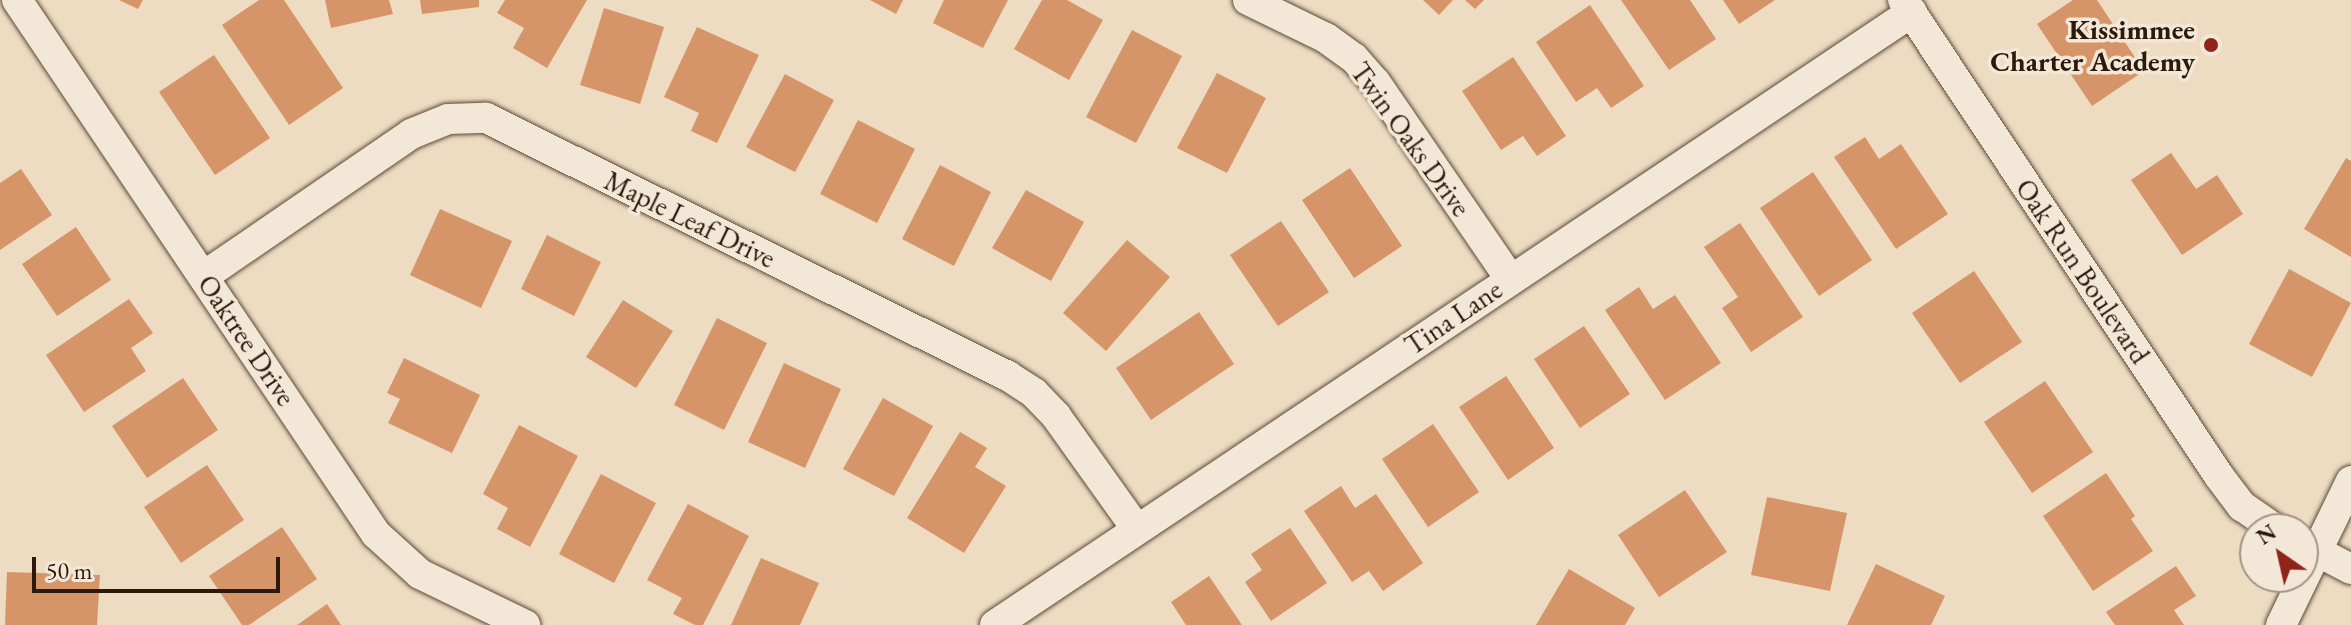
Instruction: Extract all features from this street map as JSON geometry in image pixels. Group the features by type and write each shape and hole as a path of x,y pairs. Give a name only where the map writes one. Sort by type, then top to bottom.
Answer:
{"street":[{"name":"Oaktree Drive","path":"17,0 376,534 420,574 525,625"},
{"name":"Twin Oaks Drive","path":"1248,0 1326,38 1354,58 1376,83 1510,279"},
{"name":"Tina Lane","path":"995,625 1510,279 1908,6"},
{"name":"Oak Run Boulevard","path":"1908,6 2219,476 2242,506 2252,513"},
{"name":"Maple Leaf Drive","path":"204,276 411,134 448,119 486,118 1008,376 1034,393 1056,416 1136,528"},
{"path":"2319,533 2351,481"},
{"path":"2319,553 2351,569"},
{"path":"2281,625 2293,593"}],"building":[{"path":"119,0 143,0 138,9"},
{"path":"259,0 284,0 343,88 289,125 222,25"},
{"path":"325,0 389,0 393,14 331,28"},
{"path":"420,0 479,0 479,7 422,14"},
{"path":"505,0 587,0 547,68 513,48 524,28 497,13"},
{"path":"870,0 903,0 896,14"},
{"path":"944,0 1008,0 983,48 933,23"},
{"path":"1042,0 1067,0 1103,20 1069,80 1014,49"},
{"path":"1423,0 1453,0 1439,15"},
{"path":"1465,0 1484,0 1475,9"},
{"path":"1621,0 1690,0 1716,39 1669,70"},
{"path":"1723,0 1775,0 1739,24"},
{"path":"2073,0 2097,0 2144,71 2092,106 2037,24"},
{"path":"1590,5 1644,86 1611,108 1597,88 1576,102 1536,42"},
{"path":"604,8 664,27 640,104 580,85"},
{"path":"697,27 759,55 717,143 691,131 699,113 664,97"},
{"path":"1132,30 1182,56 1136,143 1086,117"},
{"path":"214,55 270,138 215,175 159,92"},
{"path":"1513,57 1566,136 1537,156 1523,136 1501,150 1462,91"},
{"path":"1217,73 1266,98 1227,173 1177,148"},
{"path":"785,74 834,100 795,172 746,147"},
{"path":"858,120 915,149 877,223 820,194"},
{"path":"1865,137 1879,159 1901,144 1948,214 1896,249 1834,157"},
{"path":"2171,153 2196,189 2217,175 2243,214 2182,255 2131,180"},
{"path":"2346,158 2351,161 2351,257 2304,229"},
{"path":"940,165 991,192 954,266 902,239"},
{"path":"1350,168 1402,246 1354,278 1302,200"},
{"path":"21,169 52,215 0,250 0,183"},
{"path":"1813,172 1872,260 1819,296 1760,208"},
{"path":"1026,190 1084,222 1051,281 992,248"},
{"path":"440,209 512,241 481,308 410,275"},
{"path":"1281,221 1329,292 1278,326 1230,255"},
{"path":"1740,223 1803,317 1751,352 1722,308 1738,297 1704,247"},
{"path":"76,227 111,280 57,316 22,264"},
{"path":"547,235 601,262 574,316 521,289"},
{"path":"1127,240 1170,277 1106,351 1063,313"},
{"path":"2289,269 2351,303 2312,377 2249,344"},
{"path":"1974,271 2022,342 1960,383 1912,313"},
{"path":"1639,287 1653,309 1675,295 1721,363 1665,400 1605,310"},
{"path":"129,299 153,333 131,348 146,371 84,412 46,355"},
{"path":"623,300 673,331 636,388 586,357"},
{"path":"1199,312 1234,364 1151,420 1116,368"},
{"path":"717,318 767,343 724,430 674,405"},
{"path":"1584,326 1630,394 1580,428 1534,359"},
{"path":"404,358 480,395 452,453 388,423 400,399 387,393"},
{"path":"784,363 841,389 805,468 748,442"},
{"path":"1506,376 1554,448 1508,480 1459,407"},
{"path":"183,378 218,430 147,478 112,426"},
{"path":"2045,381 2093,452 2032,493 1984,422"},
{"path":"883,398 933,426 894,496 843,469"},
{"path":"1433,424 1479,492 1428,527 1382,459"},
{"path":"519,425 578,456 530,547 497,529 508,508 483,494"},
{"path":"960,432 987,448 975,467 1006,486 964,553 907,518"},
{"path":"207,465 244,520 181,563 144,507"},
{"path":"2106,473 2135,516 2131,519 2153,551 2093,591 2043,516"},
{"path":"601,474 656,503 614,583 559,554"},
{"path":"1341,486 1355,508 1376,494 1423,563 1383,591 1369,571 1352,582 1304,511"},
{"path":"1685,490 1727,552 1659,597 1618,535"},
{"path":"1767,497 1847,513 1830,591 1751,575"},
{"path":"688,504 749,536 703,625 695,625 673,614 682,598 647,580"},
{"path":"282,527 317,579 249,625 242,625 209,576"},
{"path":"1290,528 1327,583 1271,621 1245,582 1262,570 1251,554"},
{"path":"761,558 819,583 800,625 731,625"},
{"path":"1876,564 1945,596 1931,625 1847,625"},
{"path":"2176,566 2196,596 2174,610 2184,625 2115,625 2106,612"},
{"path":"1569,569 1635,608 1625,625 1536,625"},
{"path":"7,572 100,575 97,625 5,625"},
{"path":"1209,576 1242,625 1186,625 1171,602"},
{"path":"327,604 341,625 297,625"}],"place":[{"name":"Kissimmee Charter Academy","path":"2211,45"}]}
